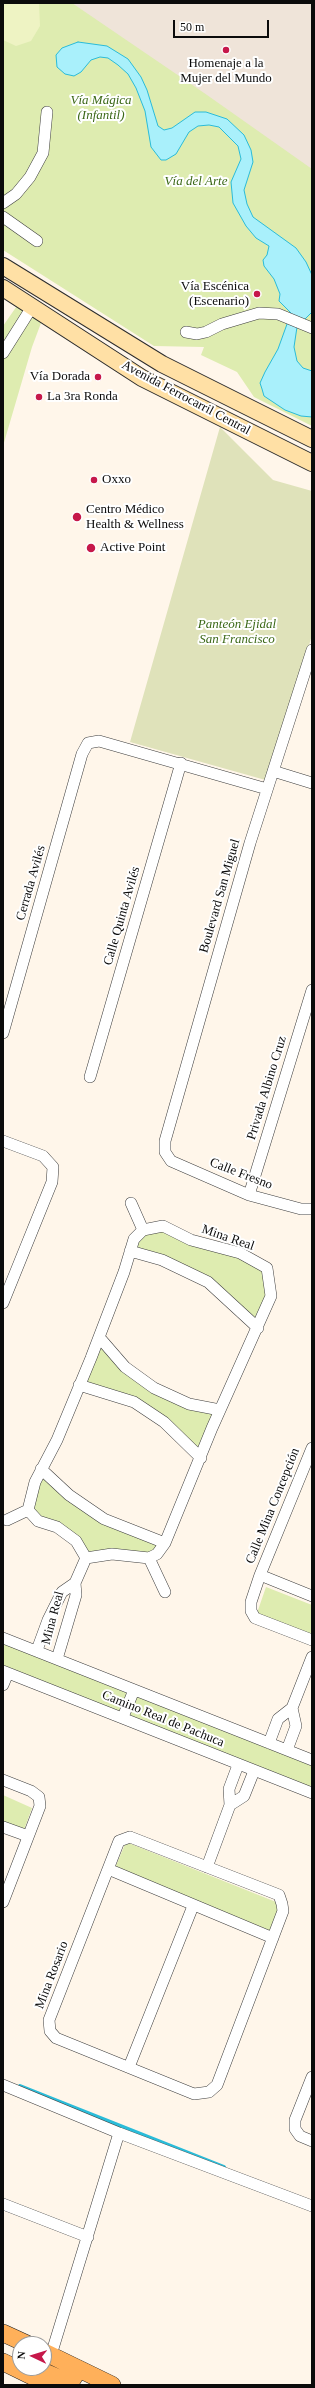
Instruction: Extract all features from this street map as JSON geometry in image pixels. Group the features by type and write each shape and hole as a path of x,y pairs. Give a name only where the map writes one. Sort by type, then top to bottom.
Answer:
{"main road":[{"path":"52,2356 112,2385"},
{"path":"3,2362 50,2385"},
{"path":"52,2375 66,2381 72,2380 79,2369"}],"street":[{"path":"3,203 16,194 30,177 43,153 47,112"},
{"path":"3,217 37,241"},
{"name":"Avenida Ferrocarril Central","path":"3,266 162,364 312,439"},
{"name":"Avenida Ferrocarril Central","path":"3,288 142,378 312,463"},
{"path":"3,353 32,307"},
{"path":"186,332 197,334 206,332 222,324 259,313 278,314 312,328"},
{"name":"Boulevard San Miguel","path":"165,1152 165,1141 250,843 312,650"},
{"name":"Cerrada Avilés","path":"3,1033 82,754 88,743 99,741 181,763"},
{"path":"181,763 267,789"},
{"name":"Calle Quinta Avilés","path":"90,1077 181,763"},
{"path":"273,771 312,783"},
{"name":"Privada Albino Cruz","path":"249,1195 312,990"},
{"path":"3,1141 43,1156 53,1167 52,1182 3,1303"},
{"name":"Calle Fresno","path":"165,1152 172,1161 249,1195 301,1209 312,1209"},
{"path":"28,1510 34,1482 57,1440 80,1385 134,1239 143,1230 131,1204"},
{"name":"Mina Real","path":"143,1230 163,1226 190,1240 240,1253 267,1268 271,1296 258,1328 220,1410 165,1543 157,1554 150,1558"},
{"path":"130,1251 162,1260 208,1282 258,1328"},
{"path":"99,1337 125,1367 154,1388 189,1404 220,1410"},
{"path":"80,1385 134,1402 164,1422 201,1458"},
{"name":"Calle Mina Concepción","path":"312,1448 260,1575 251,1602 250,1611 255,1618 312,1640"},
{"path":"41,1469 69,1495 104,1518 165,1543"},
{"path":"7,1520 28,1510"},
{"path":"28,1510 38,1521 57,1527 76,1541 86,1558 112,1554 150,1558 165,1592"},
{"name":"Mina Real","path":"56,1659 76,1595 75,1583 86,1558"},
{"name":"Calle Mina Concepción","path":"260,1575 312,1596"},
{"name":"Mina Real","path":"37,1650 48,1620 62,1592 75,1583"},
{"name":"Camino Real de Pachuca","path":"3,1638 37,1650 56,1659 312,1760"},
{"path":"269,1743 278,1719 292,1708 312,1657"},
{"path":"3,1685 6,1672"},
{"name":"Camino Real de Pachuca","path":"6,1672 123,1717 312,1794"},
{"path":"123,1717 134,1690"},
{"path":"287,1750 296,1726 292,1708"},
{"path":"207,1867 230,1805 229,1789 238,1765"},
{"path":"230,1805 244,1796 254,1771"},
{"path":"3,1780 31,1791 39,1797 40,1806 3,1902"},
{"path":"3,1827 28,1836"},
{"name":"Mina Rosario","path":"130,1837 207,1867 279,1895 283,1912 217,2085 209,2092 194,2094 56,2038 50,2031 49,2020 119,1841 130,1837"},
{"path":"108,1869 193,1906 273,1938"},
{"path":"129,2067 193,1906"},
{"path":"312,2077 295,2120 295,2129 300,2136 312,2141"},
{"path":"3,2085 119,2132 312,2206"},
{"path":"52,2340 88,2237 119,2132"},
{"path":"3,2204 88,2237"}],"green space":[{"path":"3,3 312,3 312,426 254,397 237,372 201,355 204,347 154,346 3,250"},
{"path":"3,3 39,3 40,26 31,41 16,46 3,40"},
{"path":"21,300 44,315 32,347 3,446 3,326"},
{"name":"Panteón Ejidal San Francisco","path":"220,427 273,480 312,491 312,635 269,781 130,742"},
{"path":"163,1226 267,1268 271,1296 258,1328 208,1282 130,1251 134,1239"},
{"path":"99,1337 154,1388 220,1410 201,1458 134,1403 79,1385"},
{"path":"41,1469 69,1495 163,1544 151,1556 89,1555 39,1520 28,1510"},
{"path":"266,1587 312,1605 312,1637 257,1613"},
{"path":"3,1638 312,1760 312,1793 3,1671"},
{"path":"3,1795 32,1808 24,1830 3,1822"},
{"path":"126,1842 281,1904 270,1931 115,1868"}],"shaded area":[{"name":"Homenaje a la Mujer del Mundo","path":"72,3 312,3 312,169 207,95"}],"water":[{"path":"78,42 107,46 128,59 141,77 147,90 158,126 164,130 172,128 195,112 206,112 227,119 244,135 251,150 253,162 244,190 247,204 253,217 296,248 306,262 312,275 312,312 297,327 294,347 297,361 303,368 312,371 312,417 301,416 285,410 264,396 260,383 278,349 291,313 279,301 280,294 274,279 264,266 263,260 267,255 269,246 256,238 246,226 233,203 231,182 241,159 238,146 219,127 209,125 198,126 189,132 176,154 166,160 161,160 151,147 145,111 136,88 128,74 118,65 108,58 100,57 91,60 81,72 74,76 65,74 57,67 56,55 62,48"}],"waterway":[{"path":"20,2086 224,2167"}],"place":[{"name":"Homenaje a la Mujer del Mundo","path":"226,50"},
{"name":"Vía Escénica (Escenario)","path":"257,294"},
{"name":"Vía Dorada","path":"98,377"},
{"name":"La 3ra Ronda","path":"39,397"},
{"name":"Oxxo","path":"94,480"},
{"name":"Centro Médico Health & Wellness","path":"77,517"},
{"name":"Active Point","path":"91,548"}],"park label":[{"name":"Vía Mágica (Infantil)","path":"101,108"},
{"name":"Vía del Arte","path":"196,182"}]}
